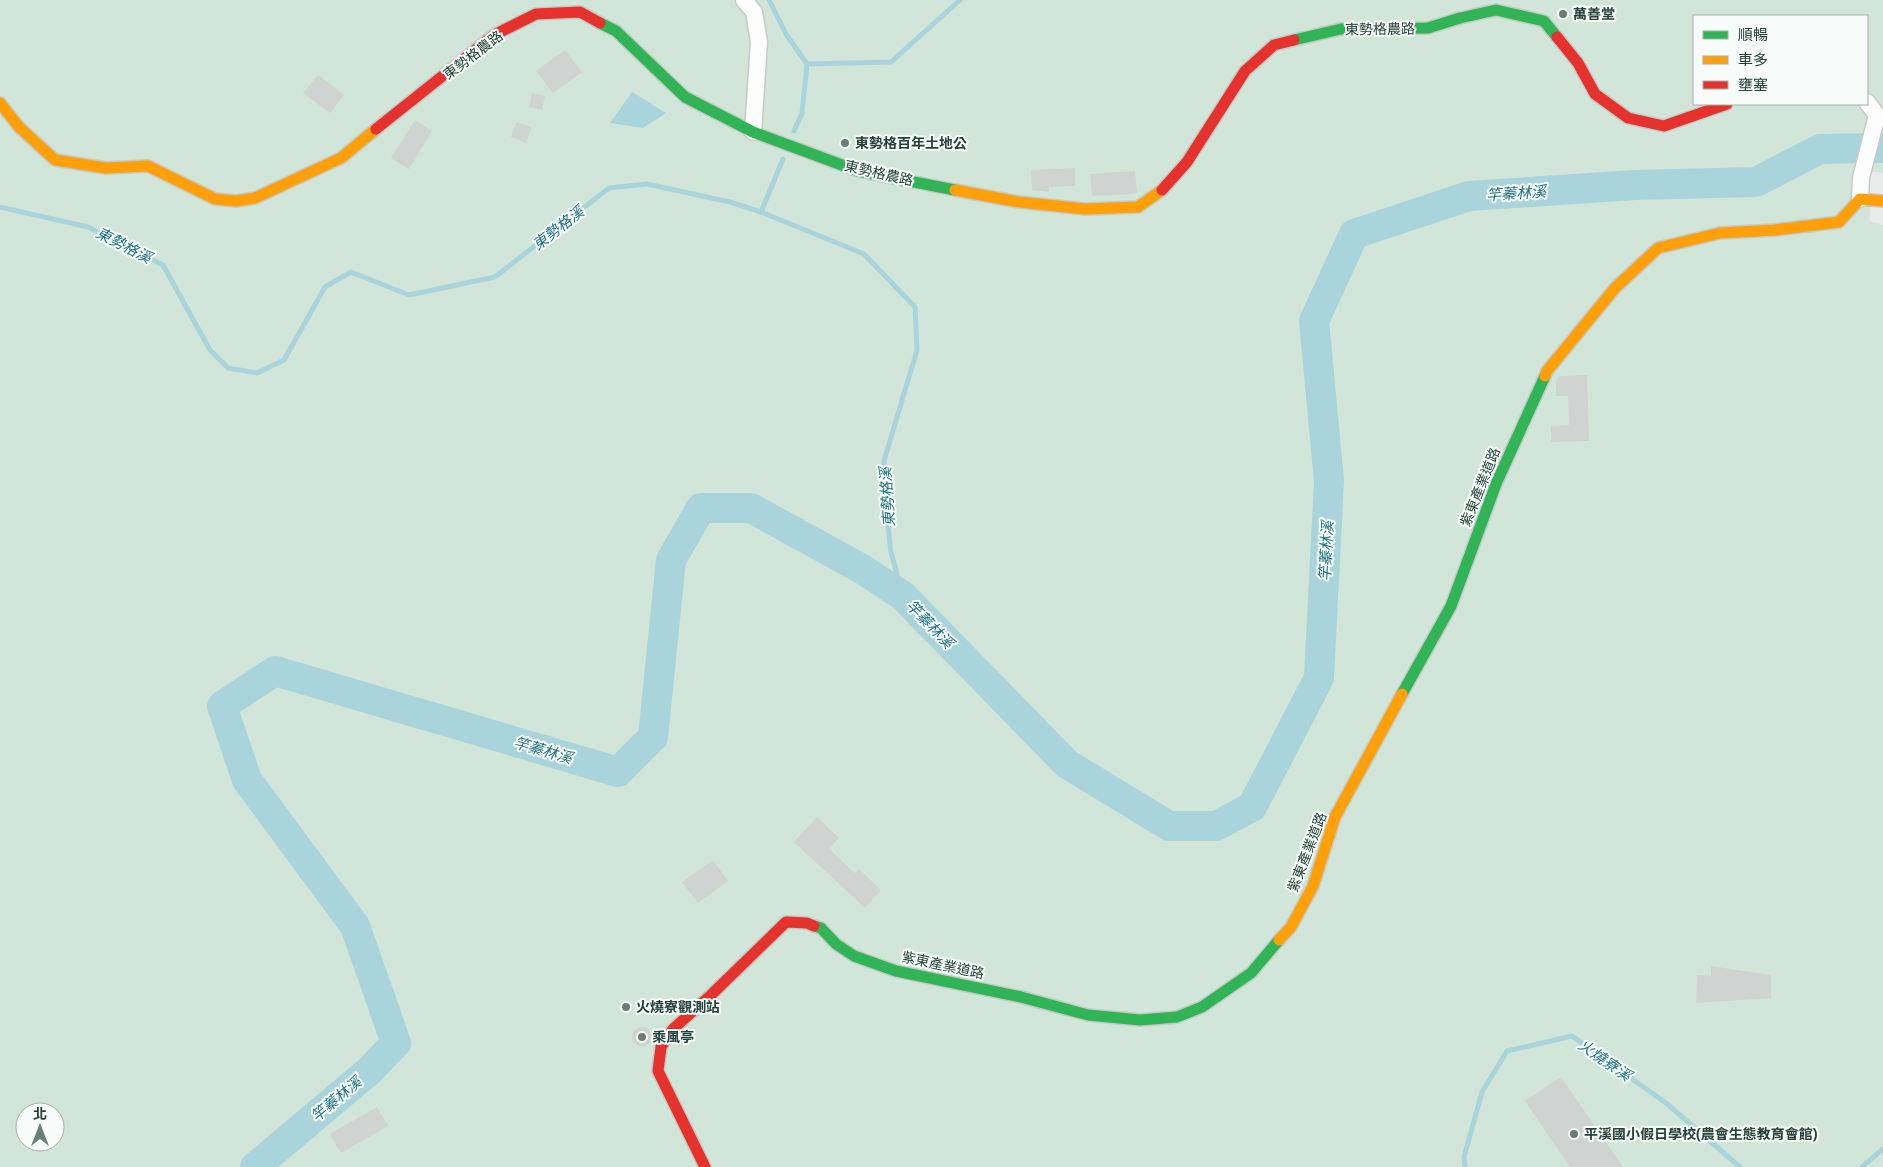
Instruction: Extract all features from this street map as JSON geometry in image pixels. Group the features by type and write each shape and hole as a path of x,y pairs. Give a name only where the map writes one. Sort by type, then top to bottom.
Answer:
{"street":[{"path":"744,0 754,12 759,42 753,132"},
{"name":"東勢格農路","path":"0,103 19,127 55,160 106,168 148,166 215,199 236,201 255,198 340,158 494,35 536,14 580,12 616,31 685,97 753,132 858,171 1019,202 1085,209 1138,207 1161,192 1187,162 1244,71 1274,45 1341,29 1428,28 1496,10 1544,22 1578,64 1595,94 1628,118 1664,126 1724,105"},
{"path":"1872,109 1861,178 1860,199 1883,202"},
{"name":"紫東產業道路","path":"705,1167 658,1071 661,1047 672,1029 711,995 786,922 807,923 821,928 836,944 854,956 896,971 1021,997 1088,1015 1140,1020 1177,1016 1202,1007 1251,973 1291,927 1313,886 1336,817 1373,745 1451,606 1496,484 1547,371 1615,288 1658,248 1720,234 1775,230 1839,222 1860,199"}],"green space":[{"path":"0,0 1883,0 1883,173 1869,171 1870,221 1883,225 1883,1167 0,1167"}],"water":[{"path":"632,92 666,113 643,128 610,123"}],"building":[{"path":"565,50 582,72 553,93 536,71"},
{"path":"318,75 344,95 330,113 303,93"},
{"path":"532,93 545,96 542,110 529,107"},
{"path":"415,120 432,131 409,169 391,158"},
{"path":"516,122 532,127 526,143 511,137"},
{"path":"1075,168 1075,186 1049,187 1049,192 1032,190 1031,170"},
{"path":"1135,171 1137,192 1134,194 1092,196 1090,174"},
{"path":"1587,375 1589,441 1551,442 1551,426 1569,425 1568,396 1556,396 1558,378 1560,376"},
{"path":"817,817 839,838 829,849 855,873 859,869 881,890 865,908 794,842"},
{"path":"713,860 728,881 698,903 682,882"},
{"path":"1711,966 1771,975 1771,998 1696,1003 1697,975 1711,976"},
{"name":"乘風亭","path":"642,1027 649,1030 652,1037 649,1044 642,1047 635,1044 632,1037 635,1030"},
{"name":"平溪國小假日學校(農會生態教育會館)","path":"1561,1077 1623,1167 1570,1167 1525,1101"},
{"path":"377,1107 388,1126 341,1153 330,1134"}],"waterway":[{"path":"769,0 786,34 807,64"},
{"path":"794,131 802,113 807,64 891,62 960,0"},
{"name":"竿蓁林溪","path":"255,1167 369,1071 396,1043 355,926 247,780 222,706 275,671 618,772 653,737 671,560 701,508 751,508 862,569 903,596 1067,764 1169,826 1216,826 1252,807 1319,678 1329,481 1314,321 1354,234 1469,196 1635,185 1756,182 1820,149 1883,148"},
{"path":"761,212 783,159"},
{"name":"東勢格溪","path":"0,207 88,227 163,265 210,350 228,368 257,373 284,360 325,287 351,272 409,295 495,277 609,188 647,184 730,202 761,212 864,254 915,307 917,350 884,461 891,552 903,596"},
{"name":"火燒寮溪","path":"1465,1167 1464,1157 1482,1092 1507,1051 1572,1036 1666,1103 1740,1167"},
{"name":"火燒寮溪","path":"1862,1167 1883,1149"}],"traffic: fast":[{"path":"1294,40 1341,29 1428,28 1496,10 1544,21 1557,37"},
{"path":"600,23 616,31 685,97 753,132 858,171 955,190"},
{"path":"1402,694 1451,606 1496,484 1545,376"},
{"path":"814,926 821,928 836,944 854,956 896,971 1021,997 1088,1015 1140,1020 1177,1017 1202,1007 1251,973 1279,940"}],"traffic: slow":[{"path":"0,103 19,127 55,160 106,168 148,166 215,199 236,201 255,198 341,158 376,129"},
{"path":"955,190 1019,202 1085,209 1138,207 1162,190"},
{"path":"1545,376 1547,371 1615,288 1658,248 1720,233 1775,230 1839,222 1860,199 1883,201"},
{"path":"1279,940 1291,927 1313,886 1335,817 1402,694"}],"traffic: jam":[{"path":"376,129 494,35 536,14 580,12 600,23"},
{"path":"1557,37 1578,63 1595,94 1628,118 1664,126 1724,105"},
{"path":"1162,190 1187,162 1245,71 1274,45 1294,40"},
{"path":"705,1167 658,1071 661,1047 673,1029 786,922 807,923 814,926"}],"place":[{"name":"萬善堂","path":"1563,14"},
{"name":"東勢格百年土地公","path":"845,143"},
{"name":"火燒寮觀測站","path":"626,1007"},
{"name":"乘風亭","path":"642,1037"},
{"name":"平溪國小假日學校(農會生態教育會館)","path":"1574,1134"}]}
